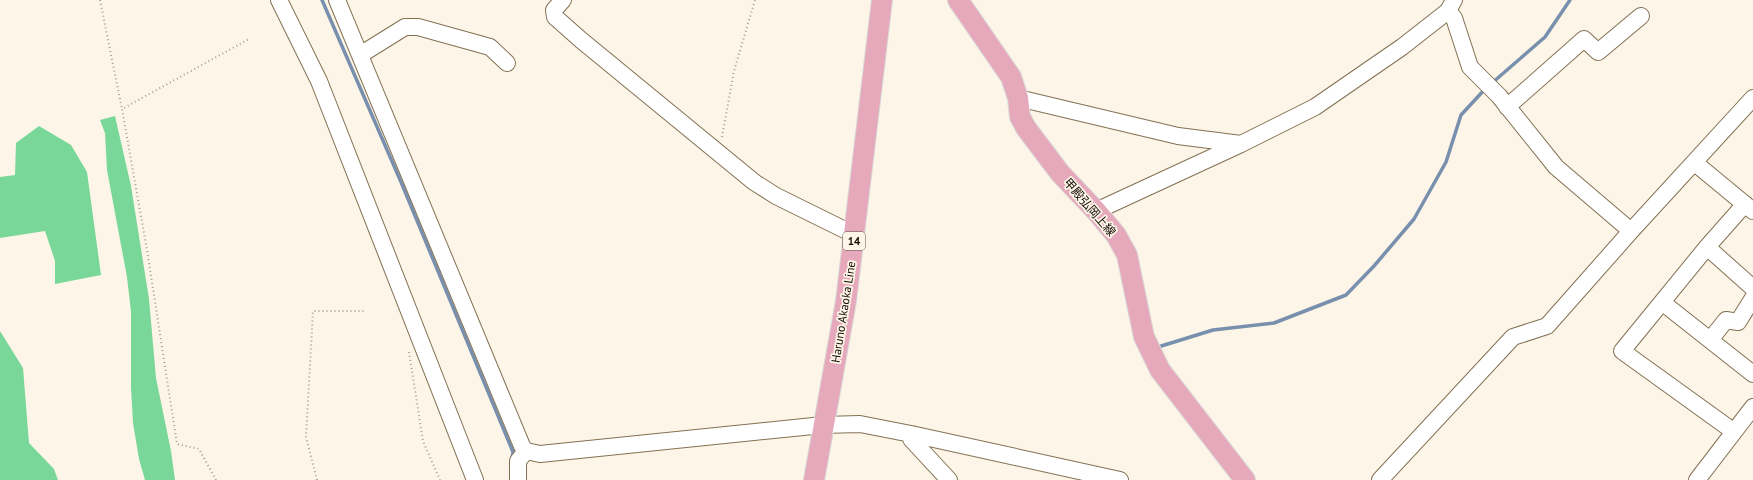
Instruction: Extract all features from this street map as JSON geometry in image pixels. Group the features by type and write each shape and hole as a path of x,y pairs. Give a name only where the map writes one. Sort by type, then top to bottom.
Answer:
{"main road":[{"name":"Haruno Akaoka Line","path":"814,480 846,300 882,0"},
{"name":"甲殿弘岡上線","path":"958,0 1010,78 1018,98 1020,117 1026,128 1060,173 1096,211 1116,235 1127,255 1144,337 1160,370 1245,480"}],"street":[{"path":"279,0 319,81 476,480"},
{"path":"337,0 519,439 526,452"},
{"path":"563,0 554,10 555,17 754,182 783,199 855,235"},
{"path":"1096,211 1241,144 1315,107 1402,47 1451,5 1470,67 1503,101 1556,167 1631,231"},
{"path":"1503,101 1584,39 1598,52 1641,16"},
{"path":"360,56 405,27 418,27 490,47 507,63"},
{"path":"1018,98 1178,136 1241,144"},
{"path":"1380,480 1513,337 1547,326 1631,231 1753,98"},
{"path":"1695,162 1749,208 1707,247 1663,303 1622,351 1733,431"},
{"path":"1707,247 1753,288"},
{"path":"1710,340 1726,320 1738,322 1753,298"},
{"path":"1663,303 1753,374"},
{"path":"1697,480 1733,431 1753,407"},
{"path":"526,452 540,454 823,425 860,424 1120,480"},
{"path":"912,434 911,439 949,480"},
{"path":"518,480 518,461 526,452"}],"path":[{"path":"100,0 122,109 147,250 177,444 199,449 216,480"},
{"path":"719,152 734,71 755,0"},
{"path":"122,109 249,39"},
{"path":"317,480 306,437 313,311 365,311"},
{"path":"409,352 424,441 440,480"}],"green space":[{"path":"115,116 131,186 149,299 156,378 171,451 175,480 145,480 139,459 133,423 131,388 131,312 127,277 107,170 105,133 100,120"},
{"path":"39,126 71,145 87,172 101,275 55,284 55,261 45,231 0,238 0,177 15,175 16,143"},
{"path":"0,331 23,368 29,443 54,469 58,480 0,480"}],"waterway":[{"path":"322,0 401,182 513,452 512,458"},
{"path":"1492,83 1545,37 1570,0"},
{"path":"1158,347 1213,330 1274,323 1346,295 1374,266 1414,219 1446,162 1461,115 1486,88"}]}
